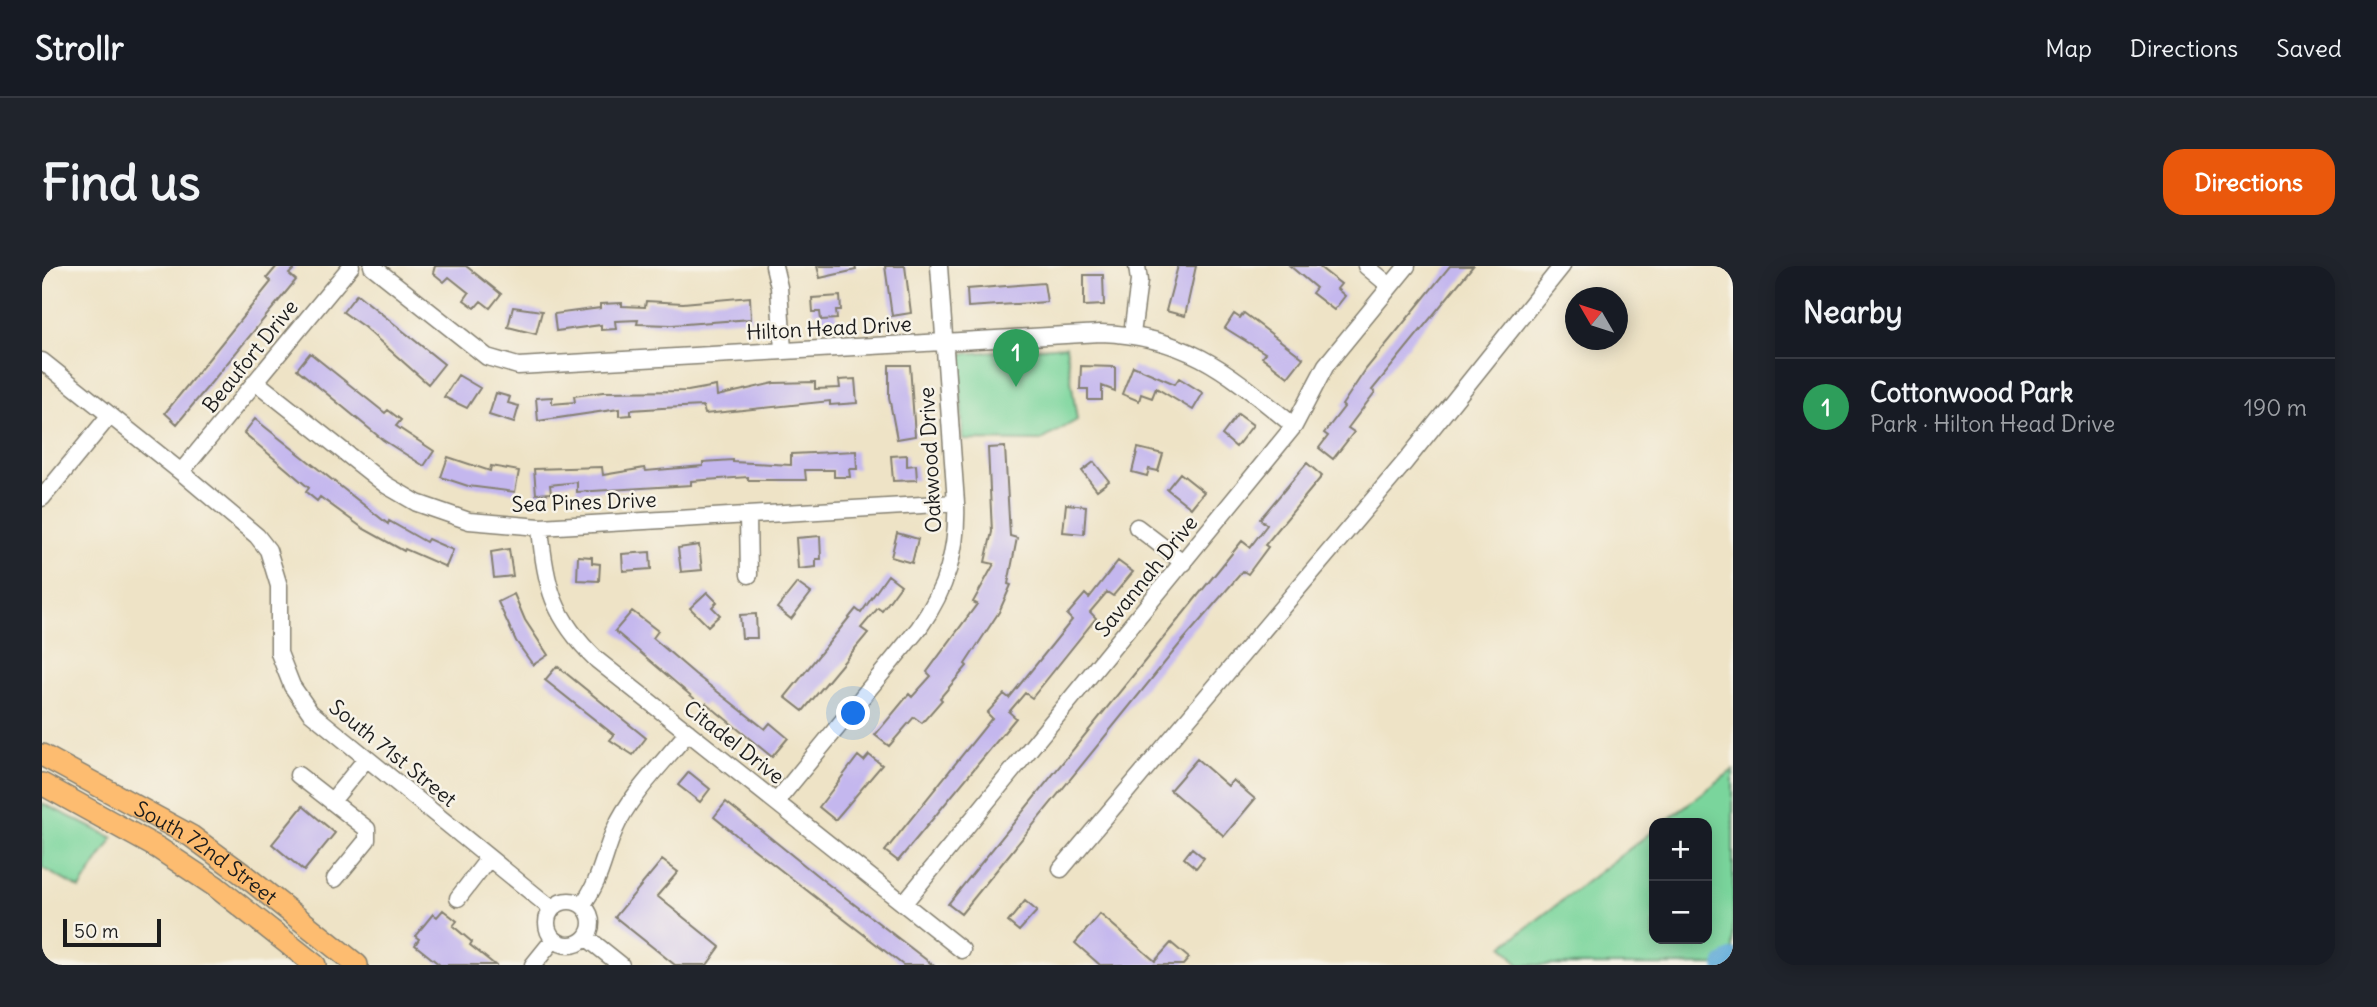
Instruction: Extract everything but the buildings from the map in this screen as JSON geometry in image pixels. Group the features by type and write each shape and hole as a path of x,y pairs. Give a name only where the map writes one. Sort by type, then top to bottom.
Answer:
{"main road":[{"name":"South 72nd Street","path":"48,760 136,804 207,848 357,965"},
{"name":"South 72nd Street","path":"42,784 158,848 215,886 315,965"}],"street":[{"name":"Beaufort Drive","path":"181,472 351,266"},
{"name":"Hilton Head Drive","path":"372,266 486,357 518,366 1101,333 1132,334 1179,346 1203,358 1241,383 1294,426"},
{"path":"774,266 779,288 783,351"},
{"name":"Oakwood Drive","path":"776,802 919,628 939,599 951,565 957,534 956,503 939,266"},
{"path":"1132,334 1139,281 1137,266"},
{"path":"1366,266 1390,286"},
{"name":"Savannah Drive","path":"904,903 1294,426 1326,365 1407,266"},
{"path":"1061,869 1405,462 1562,266"},
{"name":"South 71st Street","path":"42,360 181,472 257,536 268,550 276,566 279,586 278,637 288,678 310,712 552,909"},
{"name":"Sea Pines Drive","path":"256,382 359,464 417,503 469,521 540,527 956,503"},
{"path":"42,498 110,415"},
{"path":"748,517 749,575"},
{"name":"Citadel Drive","path":"540,527 543,572 559,617 573,637 597,660 962,950"},
{"path":"1137,527 1184,563"},
{"path":"582,905 596,888 615,829 624,813 688,732"},
{"path":"332,801 366,759"},
{"path":"298,775 367,829 366,840 335,879"},
{"path":"458,898 489,858"},
{"path":"568,900 582,905 592,920 586,937 573,945 554,939 547,927 552,909 568,900"},
{"path":"586,937 618,964"},
{"path":"533,965 554,939"}],"green space":[{"path":"1066,346 1077,420 1040,441 963,440 959,354"},
{"path":"1733,770 1733,965 1519,965 1503,946 1649,834 1649,944 1712,944 1712,818 1670,818"},
{"path":"42,803 113,838 80,889 42,868"}],"waterway":[{"path":"1726,965 1733,961"}],"place":[{"name":"Cottonwood Park","path":"1016,387"}]}
